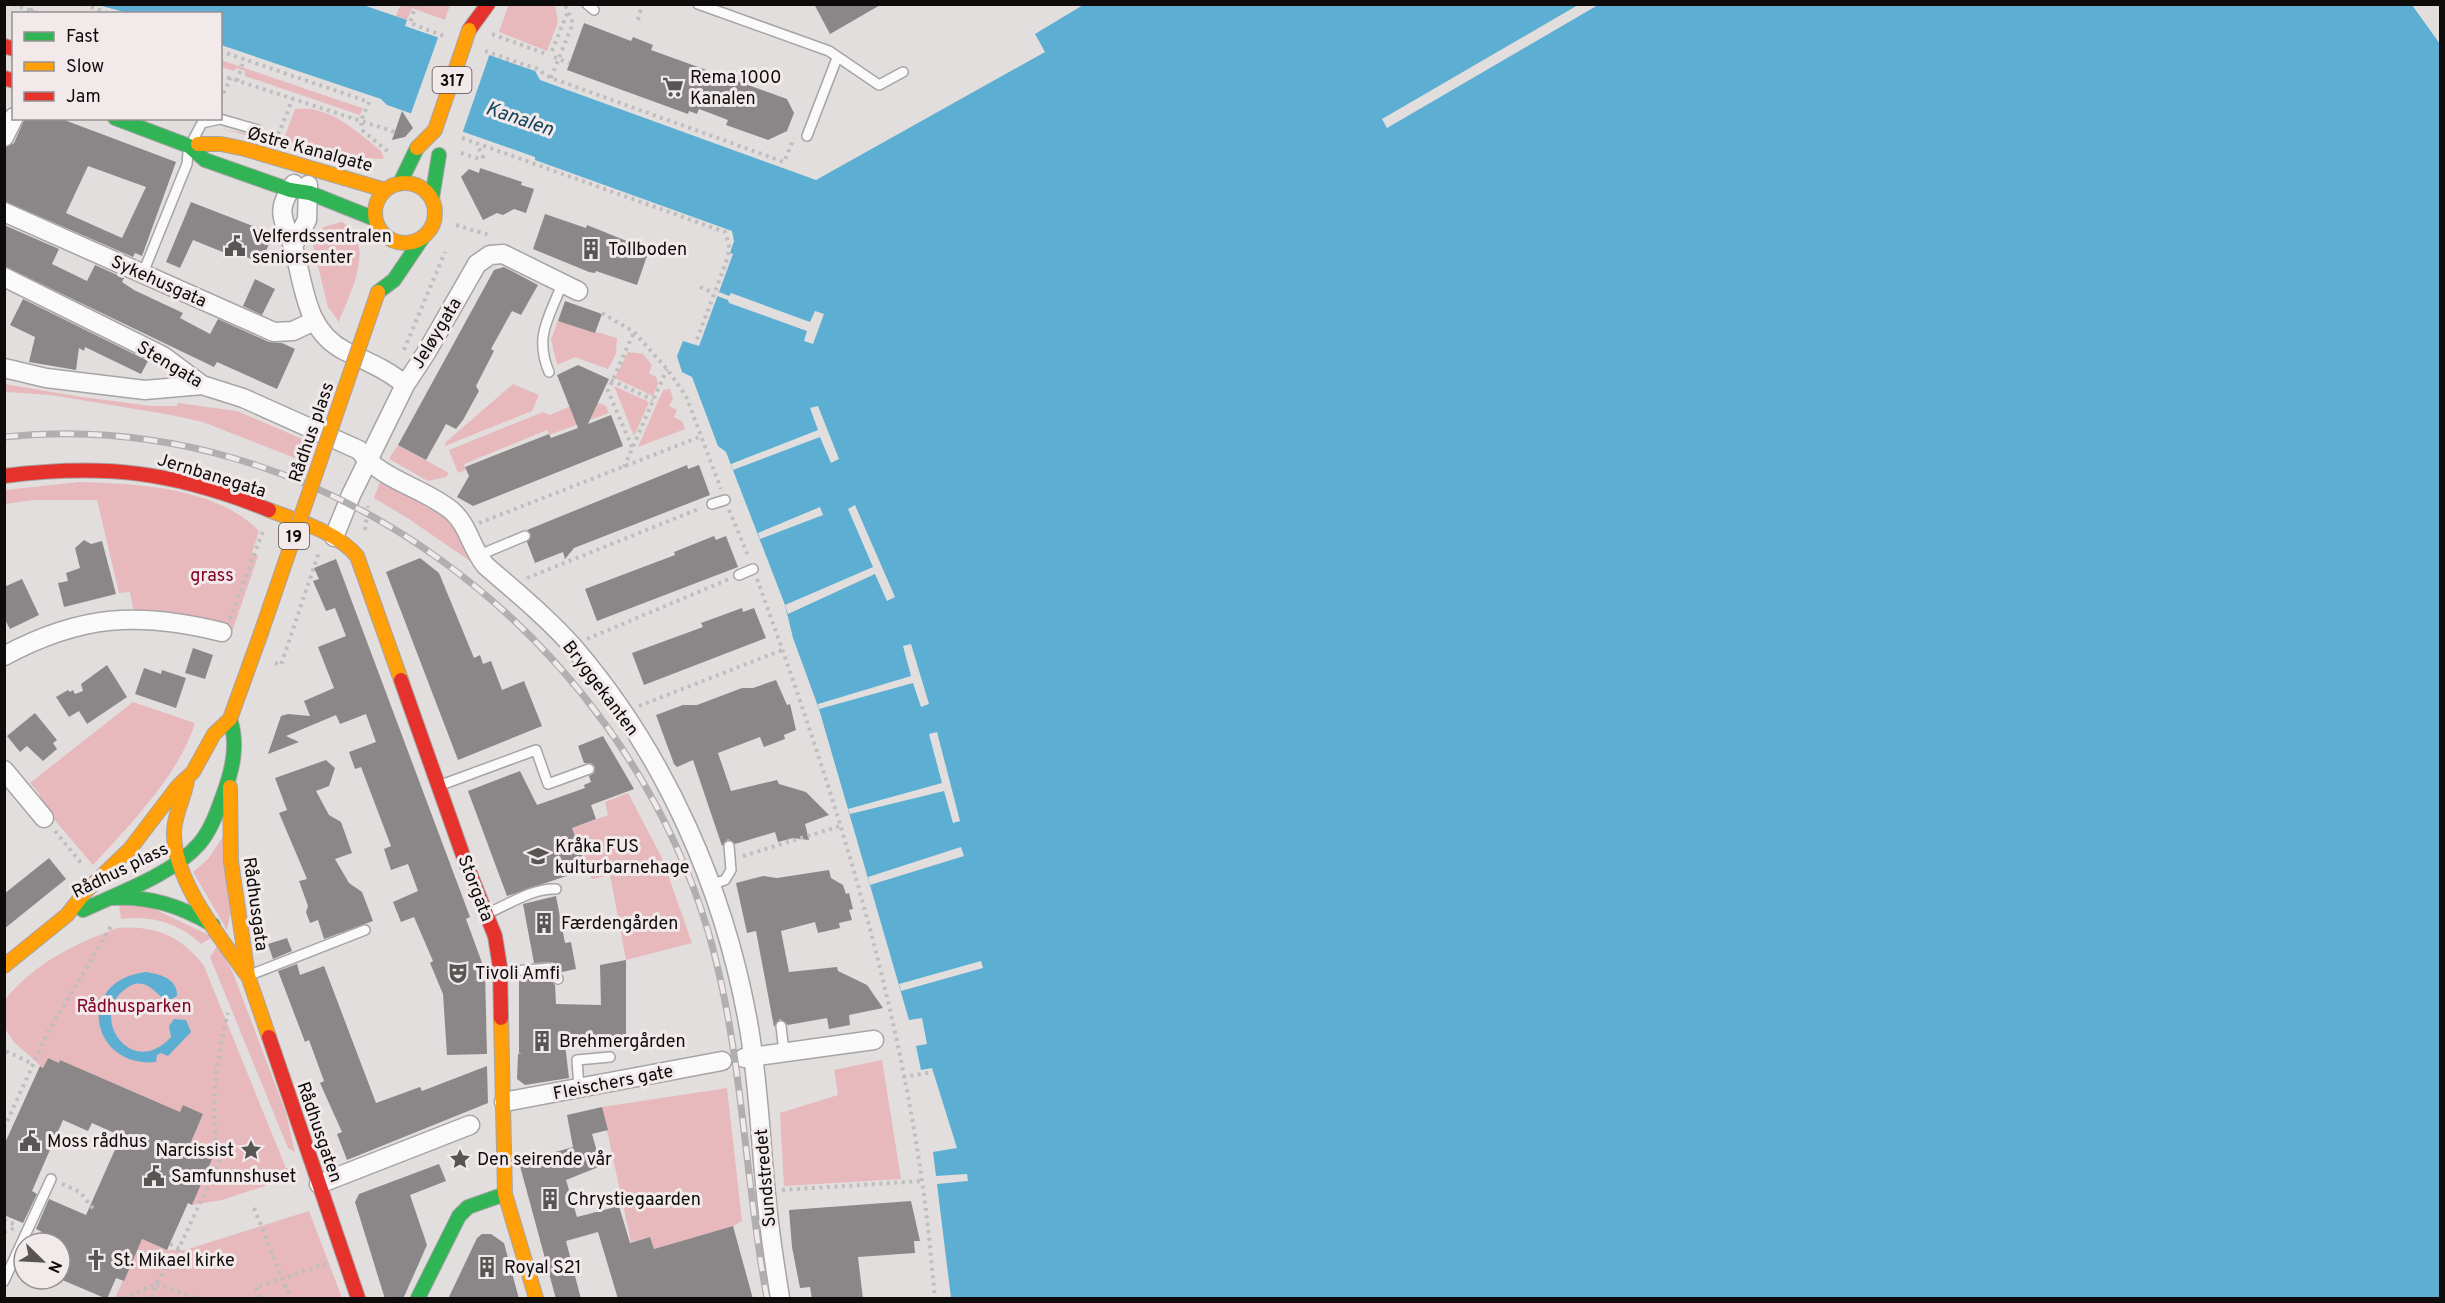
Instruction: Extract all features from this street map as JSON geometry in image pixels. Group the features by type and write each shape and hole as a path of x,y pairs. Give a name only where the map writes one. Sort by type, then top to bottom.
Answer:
{"main road":[{"name":"317","path":"400,183 417,148 435,130 469,30 470,4"},
{"name":"317","path":"469,30 488,5"},
{"name":"Østre Kanalgate","path":"121,120 189,146 205,160 290,190 310,193 375,219"},
{"path":"180,129 189,146"},
{"name":"317","path":"432,198 439,156 435,130"},
{"name":"Østre Kanalgate","path":"189,146 208,143 222,144 306,168 357,179 385,190"},
{"path":"378,292 394,279 429,231 435,215 432,198 414,184 400,183 385,190 376,203 375,219 385,236 404,243 423,237"},
{"path":"380,254 385,236"},
{"name":"Rådhus plass","path":"67,915 94,907 107,898 179,862 206,835 230,776 236,736 230,719 378,292 376,273"},
{"name":"Jernbanegata","path":"4,476 78,470 139,472 225,494 327,542"},
{"name":"Storgata","path":"327,542 347,544 357,556 495,936 500,972 505,1194 536,1299"},
{"name":"Rådhus plass","path":"67,915 85,892 130,849 178,786 187,781 218,726 230,719"},
{"name":"Rådhusgata","path":"230,776 231,862 248,976"},
{"name":"Rådhusgata","path":"187,781 174,834 179,862 213,926 248,976"},
{"name":"Rådhusgata","path":"107,898 132,896 160,899 189,910 213,926"},
{"name":"19","path":"4,966 67,915"},
{"name":"Rådhusgaten","path":"248,976 315,1186 358,1299"},
{"path":"418,1299 459,1216 468,1207 505,1194"}],"street":[{"path":"4,137 12,120"},
{"path":"306,168 290,190 281,211 285,230 293,246 302,292 314,321 325,336 341,349 393,374 405,385"},
{"path":"293,246 307,220 310,193 306,168"},
{"name":"Sykehusgata","path":"4,212 274,332 293,331 314,321"},
{"name":"Jeløygata","path":"327,542 405,385 469,277 484,258 503,254 570,288"},
{"name":"Stengata","path":"4,277 162,356 202,385 243,398 359,450 368,461"},
{"path":"4,368 46,378 145,390 202,385"},
{"name":"Bryggekanten","path":"368,461 438,501 451,511 466,528 477,556 574,648 625,712 681,812 710,885 729,946 749,1027 748,1057"},
{"path":"4,656 55,632 113,619 158,620 222,632"},
{"path":"4,770 44,818"},
{"path":"748,1057 874,1040"},
{"name":"Sundstredet","path":"748,1057 780,1299"},
{"name":"Fleischers gate","path":"504,1102 579,1088 648,1070 700,1061 722,1061"},
{"path":"315,1186 470,1125"}],"lane":[{"path":"698,4 829,51 879,85 903,72"},
{"path":"807,136 837,58"},
{"path":"143,273 187,164 189,146 202,123 216,120"},
{"path":"222,120 258,130"},
{"path":"549,372 542,351 542,334 570,288"},
{"path":"707,506 725,501"},
{"path":"477,556 525,536"},
{"path":"735,577 753,569"},
{"path":"439,786 536,750 548,784"},
{"path":"538,788 589,769"},
{"path":"710,885 725,880 731,870 729,846"},
{"path":"486,913 522,897 547,889 556,889"},
{"path":"248,976 365,930"},
{"path":"500,972 550,968 558,979"},
{"path":"781,1026 784,1052"},
{"path":"579,1088 577,1060 610,1057"},
{"path":"4,1281 51,1179"}],"path":[{"path":"13,4 31,11 33,4"},
{"path":"84,4 105,12"},
{"path":"416,4 410,23 452,39"},
{"path":"551,78 573,23 565,4"},
{"path":"638,20 642,4"},
{"path":"552,51 568,11"},
{"path":"491,34 546,54"},
{"path":"484,50 537,69 551,78 784,162 793,138 807,136"},
{"path":"222,52 369,102 361,121 362,130 383,148"},
{"path":"554,57 569,63"},
{"path":"237,81 244,59"},
{"path":"222,76 395,132"},
{"path":"222,96 231,78"},
{"path":"258,130 279,133 293,98"},
{"path":"462,138 725,232 729,245 728,257 696,342"},
{"path":"458,152 479,159 483,157 476,143"},
{"path":"456,225 489,236"},
{"path":"401,356 434,282 446,248"},
{"path":"700,287 714,293"},
{"path":"602,313 634,332 667,369 686,396 804,708 840,826 879,971 903,1077 922,1181 935,1299"},
{"path":"632,447 608,391 634,332"},
{"path":"623,468 667,369"},
{"path":"611,380 653,400"},
{"path":"466,528 702,436"},
{"path":"365,530 370,496"},
{"path":"510,587 519,581 707,506"},
{"path":"222,632 235,609 265,527"},
{"path":"282,662 327,542"},
{"path":"574,648 580,642 735,577"},
{"path":"625,712 782,650"},
{"path":"44,818 87,870"},
{"path":"731,860 840,826"},
{"path":"4,1128 62,1006 113,925"},
{"path":"152,1299 156,1284 179,1248 220,1160 215,1140 214,1093 228,1013"},
{"path":"4,1044 6,1051 33,1064"},
{"path":"903,1077 933,1072"},
{"path":"51,1179 80,1192 95,1211"},
{"path":"767,1192 922,1181"},
{"path":"254,1208 290,1299"},
{"path":"170,1244 179,1248"},
{"path":"260,1299 256,1287 323,1265"},
{"path":"123,1299 156,1284 196,1299"}],"green space":[{"path":"509,4 555,5 558,22 547,51 499,32"},
{"path":"397,5 450,5 445,20 412,8 407,20 396,16 400,6"},
{"path":"222,60 363,108 360,115 245,76 245,71 236,68 234,71 222,67"},
{"path":"295,109 319,111 342,121 381,151 384,159 363,158 292,142 290,146 221,129 280,139 285,136"},
{"path":"342,222 353,231 360,256 354,284 339,322 328,307 313,246 323,227"},
{"path":"558,321 617,338 616,354 608,369 575,357 557,365 551,339"},
{"path":"628,352 643,354 652,365 649,373 656,377 658,384 653,396 615,378"},
{"path":"4,384 151,406 177,406 178,403 237,411 302,439 295,458 203,422 51,395 5,392"},
{"path":"513,384 539,395 532,411 445,446 446,442"},
{"path":"614,386 649,402 634,436"},
{"path":"670,389 673,398 669,406 677,410 674,417 682,421 685,429 638,447 663,390"},
{"path":"596,402 606,406 609,413 549,435 547,430 464,464 466,470 458,473 449,450 543,412 550,415 575,404"},
{"path":"398,445 449,473 446,477 428,481 389,459"},
{"path":"381,479 450,521 470,561 374,498"},
{"name":"grass","path":"80,482 151,487 199,497 241,516 259,531 252,553 258,556 230,638 227,628 139,614 133,608 130,592 119,593 97,500 33,500 5,504 5,490"},
{"path":"133,702 195,723 177,762 152,799 93,865 41,804 39,793 30,783"},
{"path":"628,793 662,858 692,943 626,960 610,875 592,879 572,828 608,815 605,802"},
{"path":"224,835 231,910 227,930 193,872 208,859"},
{"path":"144,904 213,937 201,944 183,931 164,922 143,918 121,919 119,905"},
{"name":"Rådhusparken","path":"117,928 143,928 166,935 186,947 204,966 286,1168 291,1169 293,1174 289,1178 222,1200 192,1205 211,1159 188,1149 203,1114 183,1105 180,1112 60,1060 59,1063 48,1058 43,1068 14,1042 6,1030 4,1001 41,966 85,941"},
{"path":"218,945 233,973 286,1113 295,1152 288,1148 210,957"},
{"path":"882,1060 901,1179 784,1186 780,1113 838,1095 834,1070"},
{"path":"727,1088 742,1221 733,1226 654,1249 650,1237 631,1242 602,1107"},
{"path":"309,1211 342,1298 115,1298 142,1239 167,1250 185,1250"}],"water":[{"name":"Kanalen","path":"98,5 363,5 407,20 405,26 535,71 540,80 816,180 1045,52 1035,34 1083,5 2412,5 2440,44 2440,1298 951,1298 937,1184 968,1181 967,1174 936,1176 933,1152 957,1148 932,1068 921,1070 916,1046 927,1044 922,1018 909,1020 819,709 793,638 785,605 726,452 718,446 692,377 682,372 677,356 683,341 699,346 733,254 730,253 734,241 732,231 535,160 535,157 387,105 381,99 222,45 222,12 124,12"},
{"path":"146,972 157,974 171,981 177,990 177,996 166,1002 147,986 136,984 124,990 114,1002 111,1015 113,1029 120,1040 130,1048 142,1052 156,1048 171,1037 169,1026 174,1019 186,1020 191,1032 168,1056 161,1053 157,1055 156,1062 134,1061 117,1052 105,1039 99,1023 100,1006 108,991 123,979"}],"pier":[{"path":"1578,5 1598,5 1387,128 1382,119"},
{"path":"439,35 490,53 462,134 410,116"},
{"path":"719,292 729,296 731,293 810,322 815,311 824,314 813,344 804,341 807,331 729,303 728,300 717,296"},
{"path":"818,406 839,459 831,463 820,437 733,470 731,464 818,430 810,408"},
{"path":"855,505 895,597 887,601 875,574 788,614 785,605 873,567 848,509"},
{"path":"820,507 823,515 760,539 758,533"},
{"path":"911,644 929,704 921,707 913,683 819,709 818,704 911,676 903,646"},
{"path":"937,732 960,821 953,823 944,791 850,814 848,809 942,783 929,734"},
{"path":"961,847 964,856 870,885 868,877"},
{"path":"981,961 983,968 901,991 899,984"}],"building":[{"path":"814,4 882,4 830,34"},
{"path":"584,23 631,41 633,37 653,45 651,50 787,99 794,113 787,131 768,140 726,125 728,120 699,109 697,114 689,111 688,114 567,70"},
{"path":"402,111 413,128 405,137 392,140"},
{"path":"24,120 64,120 176,162 142,256 135,253 133,257 4,201 4,148 14,143","holes":["88,166 146,187 122,238 66,213"]},
{"path":"480,168 522,182 521,185 534,189 526,213 514,209 503,215 497,213 483,220 461,177 469,169 479,173"},
{"path":"191,202 268,232 271,239 261,263 232,251 230,255 193,240 180,268 166,262"},
{"name":"Tollboden","path":"545,214 586,228 587,225 649,250 637,285 596,271 595,273 589,272 533,249"},
{"path":"4,225 59,249 52,264 87,281 95,265 124,278 122,282 134,290 183,313 180,318 210,334 218,319 269,342 282,343 295,349 277,389 217,362 214,367 4,266"},
{"path":"504,267 538,285 521,315 512,311 491,349 494,351 476,386 479,391 463,420 456,429 446,424 426,460 398,445 494,270"},
{"path":"255,279 275,289 262,315 243,306"},
{"path":"23,299 148,361 141,374 85,347 84,351 79,348 76,370 29,362 35,337 10,325"},
{"path":"565,301 602,314 595,333 558,321"},
{"path":"578,365 609,379 588,424 611,415 623,446 473,506 457,497 469,476 465,467 549,434 551,438 578,428 557,375"},
{"path":"687,465 688,469 699,465 710,495 574,548 565,559 563,552 535,563 527,542 531,534 527,530"},
{"path":"714,536 716,540 726,536 738,567 597,621 585,589 675,555 674,552"},
{"path":"84,540 91,544 102,541 116,594 64,607 58,583 68,581 66,573 80,568 75,548"},
{"path":"420,558 439,573 474,658 480,655 483,664 491,661 502,690 524,681 542,726 458,760 386,572"},
{"path":"336,559 470,917 466,919 485,971 487,1054 447,1055 443,994 430,963 433,961 414,917 401,922 393,902 418,891 408,864 391,870 384,849 391,846 361,767 355,769 349,752 376,742 366,714 340,724 336,715 286,736 299,742 268,754 281,716 288,714 310,716 304,701 334,688 318,647 346,636 335,608 326,611 313,581 319,579 314,568"},
{"path":"22,579 39,615 10,629 4,618 4,587"},
{"path":"742,608 743,612 754,608 766,638 644,685 632,653 703,627 701,623"},
{"path":"193,648 213,655 205,679 185,673"},
{"path":"107,665 127,697 87,724 79,711 69,717 56,697 68,690 70,692 73,690 75,694 83,691 81,684"},
{"path":"144,668 161,674 162,670 186,678 176,708 135,694"},
{"path":"776,680 787,705 790,704 796,730 784,735 785,739 764,747 760,737 718,753 731,791 777,780 779,784 806,792 829,815 805,824 809,840 793,838 778,842 775,832 735,844 728,839 722,846 693,760 677,767 674,764 656,715 683,705 697,705 742,688 753,688"},
{"path":"35,713 57,740 53,743 57,749 43,761 27,746 20,752 7,736"},
{"path":"603,736 634,789 591,805 596,819 572,828 587,869 507,896 468,791 520,771 537,805 585,788 584,785 591,782 589,776 594,773 595,767 591,763 584,763 578,746"},
{"path":"326,760 335,768 329,786 316,791 329,815 341,822 352,853 335,859 349,883 362,892 373,921 324,939 318,920 310,923 306,912 308,906 299,881 307,879 279,813 287,810 275,778"},
{"path":"49,858 66,879 4,929 4,894"},
{"path":"829,870 831,878 843,885 846,894 849,893 853,909 849,910 852,920 839,923 840,928 818,933 815,922 781,931 789,972 837,967 838,971 867,985 883,1008 849,1015 850,1025 829,1029 827,1018 788,1025 780,1019 774,1027 756,931 747,933 736,883 763,876 777,878"},
{"name":"Færdengården","path":"556,896 565,943 571,942 576,969 562,972 552,962 534,963 523,904"},
{"path":"287,938 292,951 273,959 268,944"},
{"name":"Brehmergården","path":"626,960 626,1036 564,1036 569,1078 525,1085 517,1079 518,1054 522,1053 519,1053 519,980 547,975 555,985 556,1004 601,1005 600,965"},
{"path":"297,964 300,975 324,966 376,1103 420,1087 422,1091 487,1066 488,1103 347,1160 337,1134 342,1132 320,1083 324,1081 309,1040 305,1042 278,971"},
{"path":"48,1058 59,1063 60,1060 180,1112 183,1105 203,1114 188,1149 212,1159 192,1205 188,1203 167,1250 142,1239 124,1281 116,1278 107,1299 72,1284 72,1231 36,1229 49,1199 86,1215 121,1136 92,1123 88,1131 63,1120 32,1191 37,1194 23,1223 4,1215 4,1145 40,1066 43,1068"},
{"path":"602,1107 608,1130 592,1134 601,1166 566,1180 577,1217 619,1206 630,1243 650,1237 654,1249 733,1226 753,1299 618,1299 598,1232 566,1241 581,1299 556,1299 520,1166 573,1147 567,1115"},
{"path":"439,1164 446,1181 410,1195 427,1245 403,1299 385,1299 355,1202 359,1194"},
{"path":"911,1201 920,1241 914,1241 915,1253 858,1257 863,1299 812,1299 810,1287 800,1288 792,1247 789,1210"},
{"name":"Royal S21","path":"482,1234 491,1234 504,1243 519,1299 448,1299 477,1238"}],"railway":[{"path":"4,437 121,437 235,458 342,500 441,560 529,635 605,724 665,823 708,931 729,1022 767,1298"}],"traffic: fast":[{"path":"120,120 189,146 205,160 290,190 310,193 375,219"},
{"path":"400,183 417,148"},
{"path":"432,198 439,155"},
{"path":"378,292 394,280 423,237"},
{"path":"83,910 160,874 188,855 204,838 225,790 234,755 234,737 230,719"},
{"path":"112,898 140,899 165,904 189,912 213,925"},
{"path":"418,1298 459,1216 468,1207 505,1194"}],"traffic: slow":[{"path":"417,148 435,130 469,30"},
{"path":"198,144 221,144 245,149 385,190"},
{"path":"399,183 411,183 422,188 430,196 435,213 433,225 422,238 411,243 399,243 388,238 380,230 375,219 375,207 380,196 388,188 399,183"},
{"path":"261,633 378,292"},
{"path":"269,510 328,534 339,540 357,556 401,680"},
{"path":"4,966 67,915 85,892 130,849 178,786 193,772 214,734 230,719 261,633"},
{"path":"187,781 174,828 176,853 190,890 246,974"},
{"path":"230,787 231,862 248,976 269,1037"},
{"path":"501,1018 505,1194 536,1298"}],"traffic: jam":[{"path":"469,30 488,4"},
{"path":"4,46 12,48"},
{"path":"4,78 12,80"},
{"path":"4,476 75,470 139,474 202,487 269,510"},
{"path":"401,680 465,861 495,936 500,967 501,1018"},
{"path":"269,1037 358,1298"}],"place":[{"name":"Rema 1000 Kanalen","path":"673,87"},
{"name":"Velferdssentralen seniorsenter","path":"235,246"},
{"name":"Tollboden","path":"591,249"},
{"name":"Kråka FUS kulturbarnehage","path":"538,856"},
{"name":"Færdengården","path":"544,923"},
{"name":"Tivoli Amfi","path":"458,973"},
{"name":"Brehmergården","path":"542,1041"},
{"name":"Moss rådhus","path":"30,1141"},
{"name":"Narcissist","path":"251,1150"},
{"name":"Den seirende vår","path":"460,1159"},
{"name":"Samfunnshuset","path":"154,1176"},
{"name":"Chrystiegaarden","path":"550,1199"},
{"name":"St. Mikael kirke","path":"96,1260"},
{"name":"Royal S21","path":"487,1267"}]}
